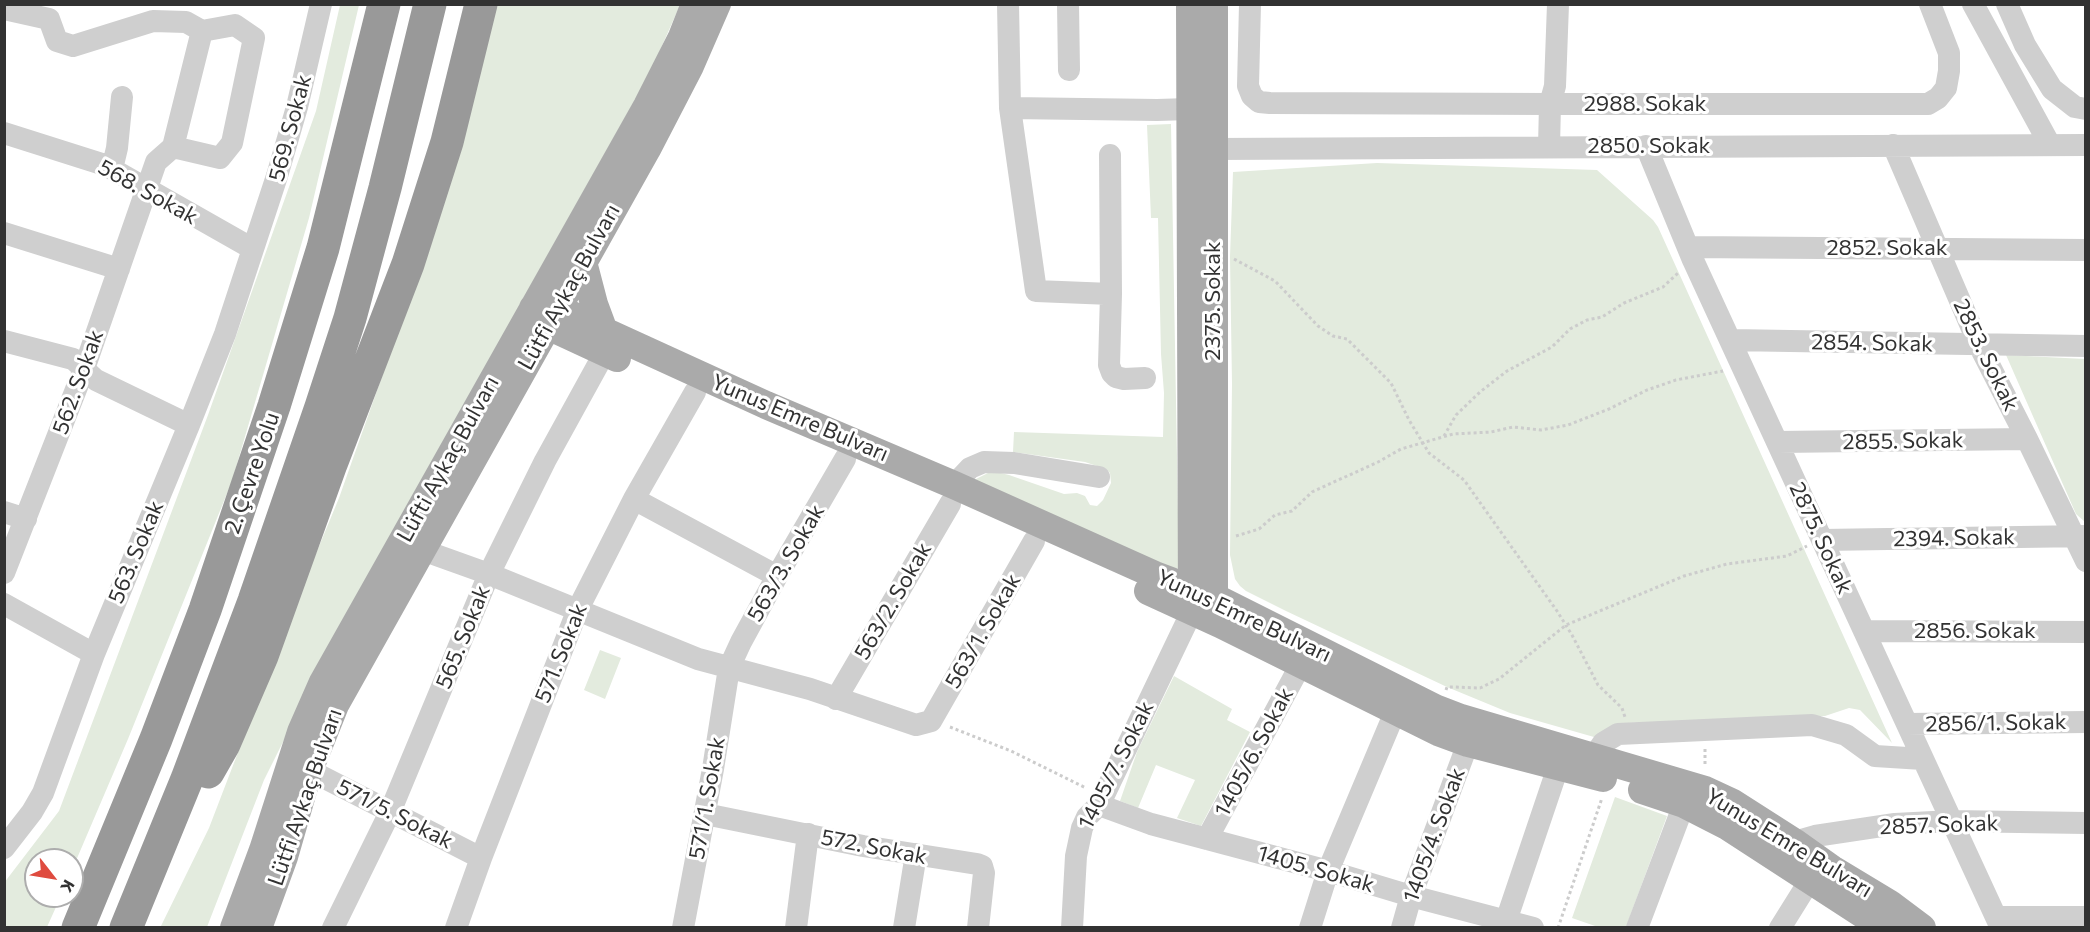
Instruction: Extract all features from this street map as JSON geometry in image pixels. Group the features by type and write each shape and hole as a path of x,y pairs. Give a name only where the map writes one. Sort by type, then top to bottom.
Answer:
{"highway":[{"name":"2. Çevre Yolu","path":"78,927 156,739 205,610 274,406 322,248 384,4"},
{"name":"2. Çevre Yolu","path":"126,927 254,601 325,396 350,318 430,4"},
{"path":"150,869 224,744 262,656 331,464 408,264 458,101 482,4"}],"main road":[{"name":"Lüfti Aykaç Bulvarı","path":"234,927 297,742 323,682 546,314 682,37 695,4"},
{"name":"Lütfi Aykaç Bulvarı","path":"258,927 284,857 309,770 335,705 422,550 546,314 583,262 682,83 717,4"},
{"name":"2375. Sokak","path":"1190,4 1189,109 1202,149 1213,254 1213,538 1201,604"},
{"name":"2375. Sokak","path":"1201,604 1202,149 1214,4"},
{"path":"583,262 605,342"},
{"name":"Yunus Emre Bulvarı","path":"546,314 762,413 952,494 1138,568 1301,664 1438,732 1468,743 1609,780 1733,803 1922,927"},
{"name":"Yunus Emre Bulvarı","path":"762,413 845,459 952,494 1034,541 1201,604 1436,708 1461,718 1594,756 1695,797 1727,826 1884,927"},
{"path":"223,927 262,850"}],"street":[{"name":"569. Sokak","path":"252,249 297,107 321,4"},
{"path":"1008,4 1010,108 1036,291 1111,294"},
{"path":"1068,4 1069,70"},
{"name":"2988. Sokak","path":"1250,4 1248,86 1252,96 1259,102 1550,104 1928,104 1938,98 1946,88 1949,71 1949,53 1930,4"},
{"path":"1543,4 1544,86 1550,104"},
{"path":"1549,147 1550,104 1555,86 1558,4"},
{"path":"1972,4 2050,145"},
{"path":"2007,4 2025,45 2052,88 2075,107 2085,109"},
{"path":"4,9 49,19 57,41 73,46 153,21 186,22 202,31 234,25 254,38 232,143 220,158 173,147 202,31"},
{"path":"112,169 117,148 122,97"},
{"path":"1010,108 1189,109"},
{"name":"568. Sokak","path":"4,133 105,165 252,249"},
{"name":"2853. Sokak","path":"1893,145 1979,345 2080,536 2085,561"},
{"name":"2850. Sokak","path":"1202,149 2085,145"},
{"name":"2875. Sokak","path":"1646,146 1691,253 1998,922"},
{"name":"562. Sokak","path":"5,571 84,369 156,162 173,147"},
{"path":"1110,155 1111,294 1108,365 1112,373 1124,378 1145,378"},
{"path":"4,234 119,269"},
{"name":"2852. Sokak","path":"1691,253 1936,248 2085,250"},
{"name":"563. Sokak","path":"4,848 12,823 43,793 94,654 225,334 252,249"},
{"name":"2854. Sokak","path":"1731,340 2085,346"},
{"path":"4,341 73,359 96,380 189,425"},
{"name":"565. Sokak","path":"333,927 390,812 489,574 605,342"},
{"name":"571. Sokak","path":"456,927 578,609 634,499 698,384"},
{"name":"2855. Sokak","path":"1778,442 2027,439"},
{"name":"563/3. Sokak","path":"729,668 777,576 845,459"},
{"name":"563/2. Sokak","path":"836,699 952,494 970,468 984,462 1014,463 1099,477"},
{"path":"634,499 777,576"},
{"path":"4,512 26,519"},
{"name":"2394. Sokak","path":"1822,540 2080,536"},
{"name":"563/1. Sokak","path":"931,722 1034,541"},
{"path":"422,550 578,609 698,659 810,689 916,725 931,722"},
{"path":"4,604 94,654"},
{"name":"1405/7. Sokak","path":"1072,927 1076,856 1082,828 1087,817 1101,801 1201,604"},
{"name":"2856. Sokak","path":"1864,631 2085,632"},
{"name":"1405/6. Sokak","path":"1207,839 1301,664"},
{"name":"571/1. Sokak","path":"683,927 705,814 729,668"},
{"path":"1310,927 1328,871 1395,712"},
{"name":"2856/1. Sokak","path":"1907,724 2085,722"},
{"path":"1594,756 1603,743 1618,734 1630,732 1812,725 1846,735 1875,756 1923,759"},
{"name":"1405/4. Sokak","path":"1402,927 1411,896 1468,743"},
{"path":"1506,921 1558,767"},
{"name":"571/5. Sokak","path":"309,770 481,858"},
{"path":"1637,927 1695,797"},
{"name":"1405. Sokak","path":"1101,801 1151,824 1328,871 1411,896 1533,927"},
{"name":"572. Sokak","path":"705,814 863,846 982,866 984,873 978,927"},
{"name":"2857. Sokak","path":"1794,842 1895,824 1952,821 2085,823"},
{"path":"796,927 808,834"},
{"path":"904,927 916,854"},
{"path":"1780,927 1810,880"},
{"path":"1998,922 2085,917"}],"path":[{"path":"1444,436 1456,415 1507,371 1552,347 1570,329 1587,320 1602,317 1624,303 1663,287 1691,253"},
{"path":"1213,254 1230,257 1275,281 1318,326 1333,336 1347,339 1391,383 1409,420 1429,453 1464,480 1566,625 1598,685 1622,708 1630,732"},
{"path":"1213,538 1249,533 1259,529 1275,515 1292,511 1312,492 1401,449 1453,434 1491,432 1513,426 1542,430 1568,425 1609,409 1647,390 1676,380 1742,365"},
{"path":"1436,708 1447,687 1480,688 1499,679 1566,625 1684,576 1727,564 1787,556 1822,540"},
{"path":"931,722 959,729 1011,751 1101,801"},
{"path":"1695,797 1705,730"},
{"path":"1558,927 1609,780"}],"shaded area":[{"path":"340,5 359,5 309,218 232,481 81,848 31,848 59,811 208,415 316,111"},
{"path":"497,5 680,5 650,73 348,612 264,780 207,927 160,928 209,828 293,609 339,498 397,334"},
{"path":"1171,124 1179,568 1169,570 974,480 992,471 1064,494 1077,493 1085,496 1090,505 1097,506 1103,500 1111,483 1110,473 1106,469 1085,462 1013,452 1014,432 1163,437 1164,393 1158,218 1151,218 1147,125"},
{"path":"1377,163 1597,170 1653,220 1892,743 1860,710 1849,708 1825,716 1627,723 1601,739 1510,713 1447,687 1286,611 1240,586 1235,579 1230,555 1232,384 1230,257 1233,172"},
{"path":"2006,355 2085,359 2085,522 2076,514"},
{"path":"600,650 621,658 605,699 584,690"},
{"path":"1174,676 1232,709 1227,720 1250,732 1201,826 1177,818 1195,780 1156,765 1138,808 1120,801 1137,752"},
{"path":"1615,797 1667,816 1626,927 1598,927 1572,918"},
{"path":"24,857 24,908 56,908 47,927 5,927 4,883"}]}
